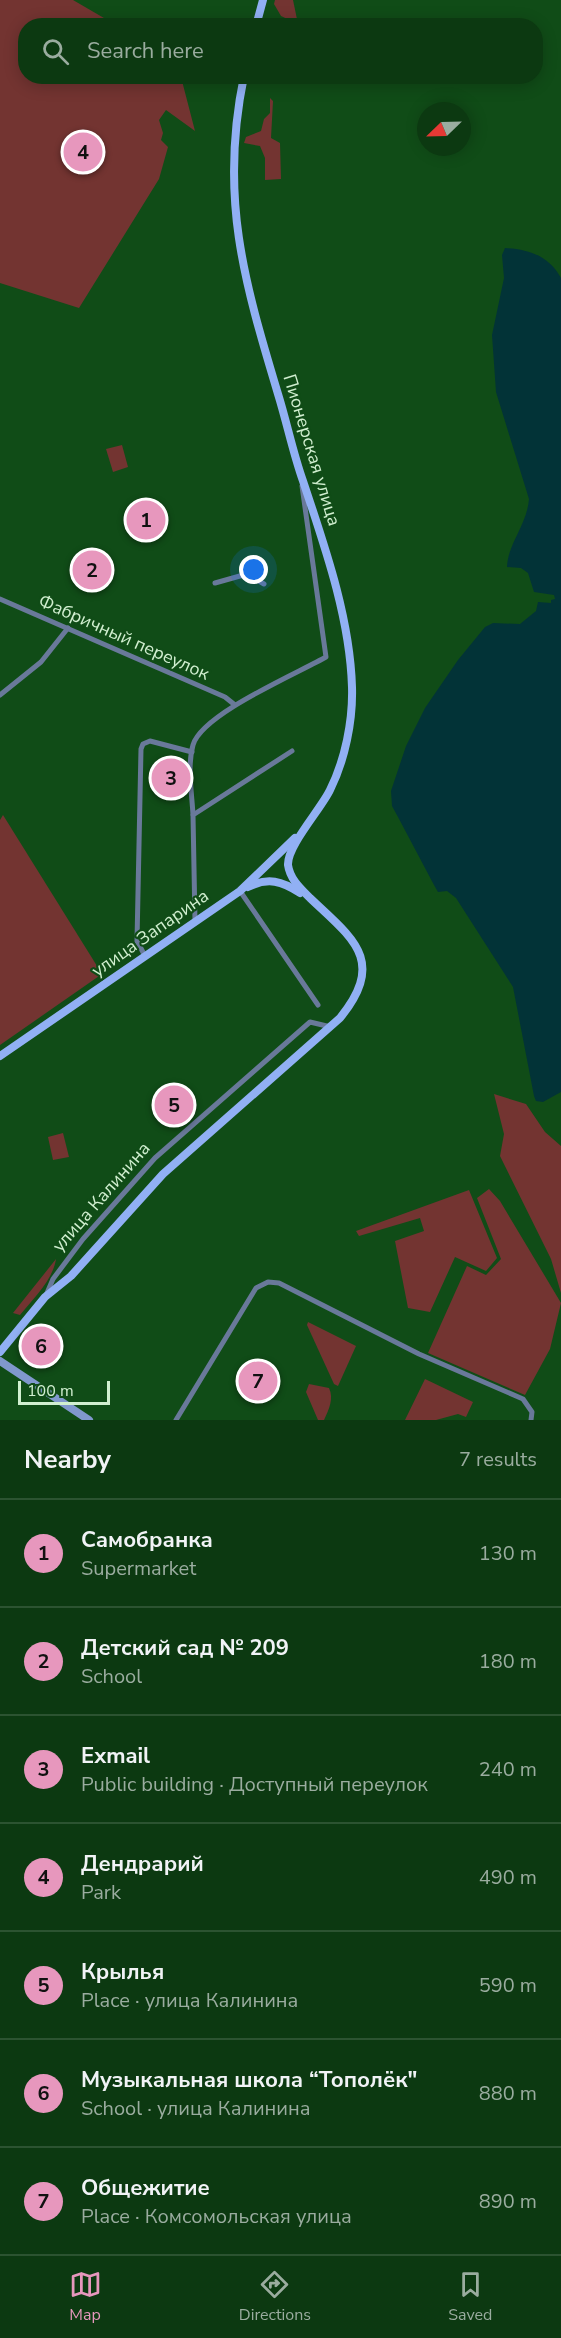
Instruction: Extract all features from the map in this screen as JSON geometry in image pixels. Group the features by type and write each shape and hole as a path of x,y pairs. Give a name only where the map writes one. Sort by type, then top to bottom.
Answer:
{"main road":[{"path":"258,18 263,0"},
{"name":"Пионерская улица","path":"243,84 235,142 236,229 250,301 319,530 345,630 352,689 346,742 339,768 330,790 308,825"},
{"path":"308,825 288,860 289,872 295,883 320,907"},
{"name":"улица Запарина","path":"0,1056 240,891 308,825"},
{"path":"240,891 264,881 274,880 284,883 320,907"},
{"name":"улица Калинина","path":"0,1352 45,1297 71,1276 163,1174 331,1028 352,1003 362,981 363,969 360,954 350,936 320,907"},
{"path":"0,1361 89,1420"}],"street":[{"path":"195,922 192,752 195,739 205,728 235,705 326,657 299,469"},
{"path":"215,583 247,573 264,584"},
{"name":"Фабричный переулок","path":"0,599 225,697 235,705"},
{"path":"0,696 35,668 68,628"},
{"path":"145,956 137,941 141,748 143,744 150,741 192,752"},
{"path":"193,814 292,751"},
{"path":"240,891 318,1005"},
{"name":"улица Калинина","path":"45,1297 53,1279 83,1239 155,1158 310,1023 331,1028"},
{"path":"176,1420 256,1288 268,1282 279,1283 419,1354 523,1399 531,1410 531,1420"}],"shaded area":[{"path":"0,0 73,0 104,18 18,18 18,84 183,84 195,131 166,110 159,120 163,133 161,140 168,147 159,179 79,308 0,283"},
{"path":"275,0 293,0 297,18 281,16 274,4"},
{"path":"270,98 273,101 271,138 280,143 281,179 265,180 265,158 260,146 244,143 246,137 261,131 264,119 270,113"},
{"path":"122,445 128,467 113,472 106,449"},
{"path":"3,815 102,974 0,1045 0,820"},
{"path":"494,1094 526,1104 545,1132 561,1146 561,1293 551,1259 500,1156 504,1134"},
{"path":"63,1133 69,1157 53,1160 48,1137"},
{"path":"489,1189 500,1201 561,1303 550,1349 525,1395 428,1353 467,1266 486,1275 501,1259 477,1198"},
{"path":"469,1190 497,1258 486,1271 455,1257 430,1312 408,1308 395,1241 424,1231 420,1218 359,1236 356,1231"},
{"path":"56,1259 47,1282 36,1296 20,1315 13,1313"},
{"path":"308,1322 356,1346 338,1386 334,1384 307,1325"},
{"path":"425,1379 473,1402 466,1417 458,1414 436,1420 405,1420"},
{"path":"309,1384 329,1388 331,1400 324,1420 318,1420 306,1392"}],"water":[{"path":"505,248 538,255 551,264 561,278 561,1092 543,1102 536,1101 534,1096 513,987 456,898 447,891 438,892 392,806 391,791 406,746 425,708 458,660 485,627 493,623 520,624 536,611 538,602 551,603 551,600 555,599 554,595 534,592 528,573 521,568 507,567 508,558 528,508 529,499 496,392 492,335 504,278 502,255"}],"place":[{"name":"Дендрарий","path":"83,152"},
{"name":"Самобранка","path":"146,520"},
{"name":"Детский сад № 209","path":"92,570"},
{"name":"Exmail","path":"171,778"},
{"name":"Крылья","path":"174,1105"},
{"name":"Музыкальная школа “Тополёк\"","path":"41,1346"},
{"name":"Общежитие","path":"258,1381"}]}
